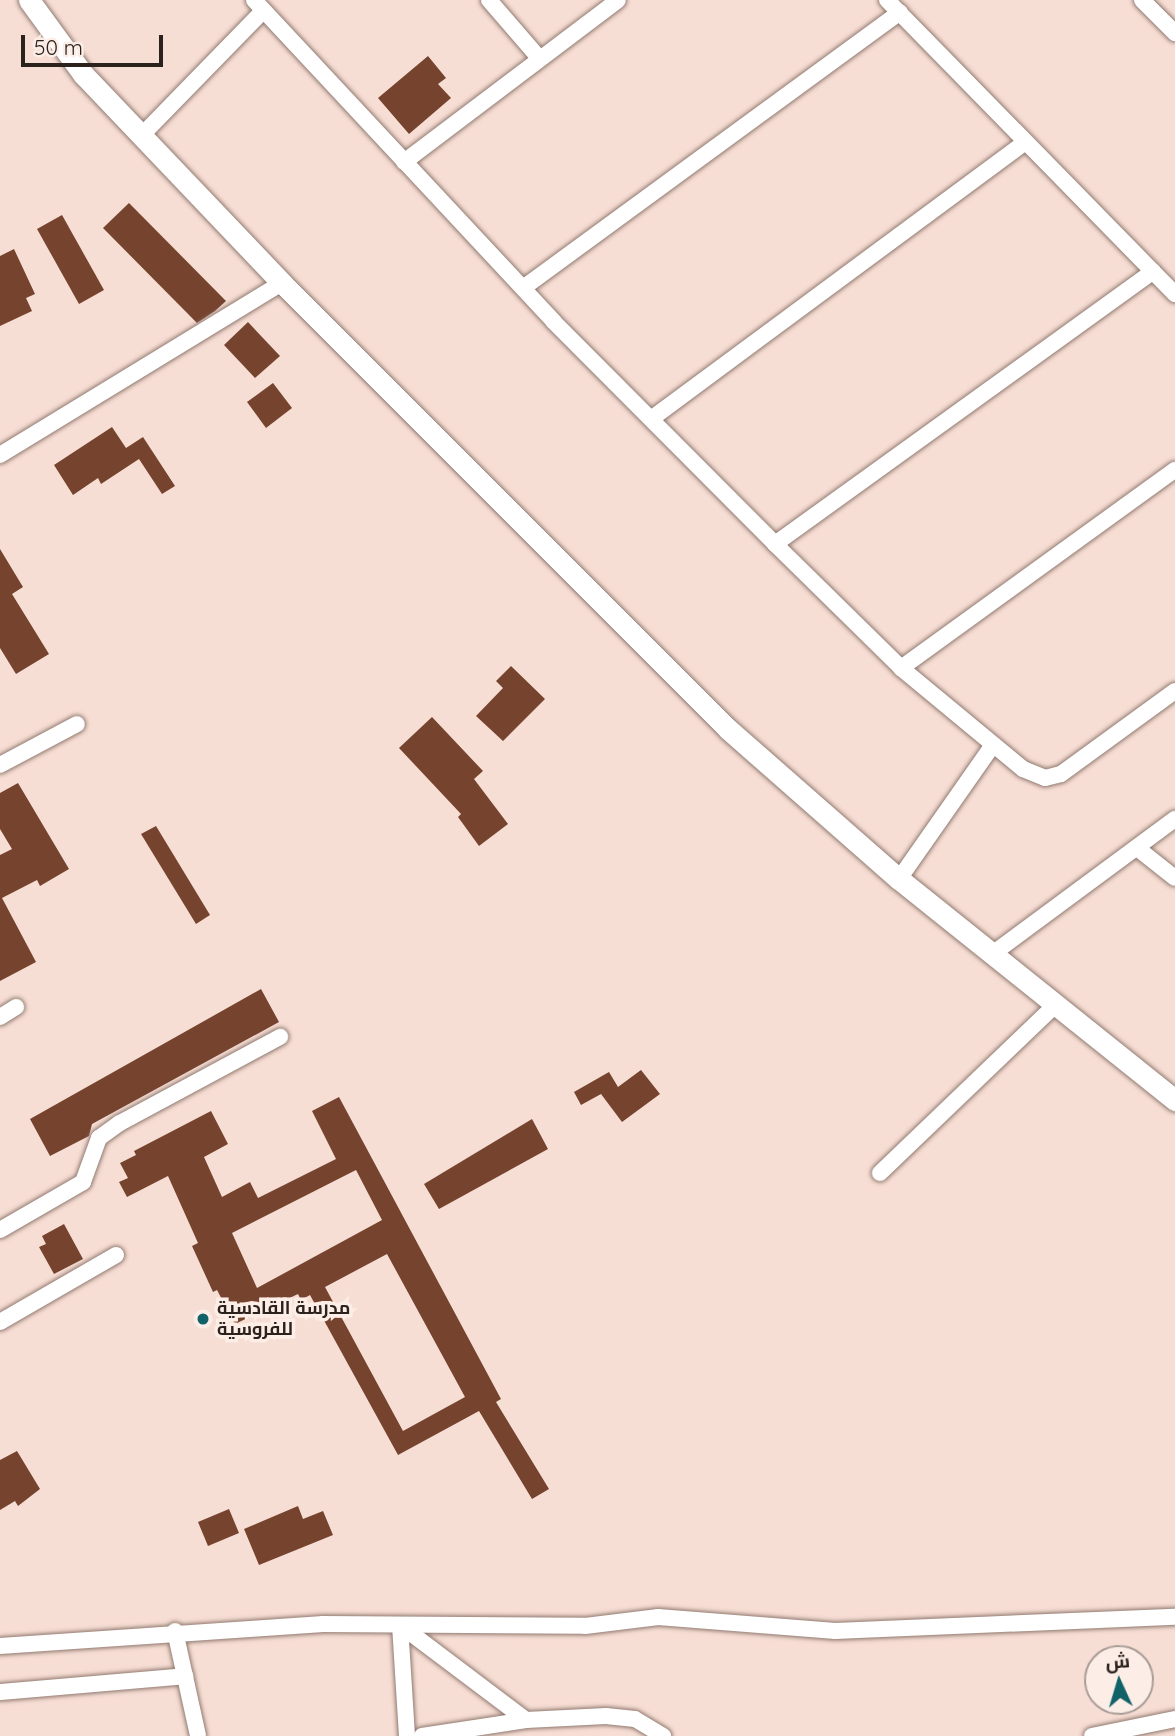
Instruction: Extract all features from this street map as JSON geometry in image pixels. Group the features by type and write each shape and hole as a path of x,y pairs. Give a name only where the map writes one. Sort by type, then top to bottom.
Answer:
{"street":[{"path":"29,0 83,74 282,284 728,729 899,879 1054,1006 1175,1100"},
{"path":"489,0 539,58"},
{"path":"404,162 618,0"},
{"path":"887,0 1175,294"},
{"path":"1145,1 1175,33"},
{"path":"142,135 258,6 523,288 775,544 901,668 1030,774 1053,777 1175,691"},
{"path":"523,288 900,12"},
{"path":"651,419 1026,142"},
{"path":"775,544 1153,271"},
{"path":"0,455 282,284"},
{"path":"901,668 1175,470"},
{"path":"0,765 77,724"},
{"path":"899,879 993,745"},
{"path":"991,955 1175,819"},
{"path":"1137,848 1175,878"},
{"path":"880,1173 1054,1006"},
{"path":"0,1017 16,1007"},
{"path":"0,1230 83,1182 99,1138 120,1123 280,1037"},
{"path":"0,1322 116,1255"},
{"path":"0,1646 175,1631 323,1624 585,1626 658,1617 835,1631 1175,1617"},
{"path":"400,1625 526,1720"},
{"path":"400,1625 407,1736"},
{"path":"175,1631 198,1736"},
{"path":"0,1692 185,1676"},
{"path":"422,1736 526,1720 606,1716 635,1719 663,1736"},
{"path":"1093,1736 1175,1719"}],"building":[{"path":"428,56 446,78 438,84 451,98 409,134 378,98"},
{"path":"129,203 226,301 215,311 197,323 103,228"},
{"path":"62,215 104,290 79,304 37,229"},
{"path":"14,249 35,294 26,298 32,311 0,326 0,256"},
{"path":"248,322 280,356 255,378 224,345"},
{"path":"273,383 292,408 266,428 247,402"},
{"path":"112,427 126,448 143,437 175,486 162,494 139,459 101,484 98,478 73,495 54,465"},
{"path":"0,549 23,587 12,594 49,654 16,674 0,648"},
{"path":"511,666 545,699 503,741 476,716 503,688 496,681"},
{"path":"432,717 483,771 474,779 508,824 479,846 458,817 461,814 399,748"},
{"path":"18,783 69,869 40,886 37,880 2,898 36,962 0,981 0,855 12,849 0,829 0,793"},
{"path":"156,826 210,915 196,924 141,834"},
{"path":"261,989 279,1022 92,1124 89,1136 50,1156 30,1119"},
{"path":"641,1070 660,1094 622,1122 601,1094 581,1105 574,1092 609,1072 618,1087"},
{"path":"339,1097 501,1399 496,1402 549,1489 532,1499 479,1411 398,1455 310,1295 301,1300 298,1294 235,1324 217,1290 213,1292 192,1246 198,1243 168,1176 127,1197 119,1182 128,1178 120,1163 136,1155 134,1151 211,1111 228,1144 204,1157 222,1197 250,1182 258,1198 336,1159 312,1111","holes":["356,1170 382,1220 257,1288 232,1233","387,1254 465,1397 403,1431 325,1287"]},
{"path":"532,1119 548,1149 439,1209 424,1184"},
{"path":"64,1224 83,1259 54,1274 39,1247 46,1244 42,1236"},
{"path":"17,1451 40,1489 18,1506 15,1501 0,1510 0,1460"},
{"path":"298,1506 303,1519 323,1511 333,1535 259,1565 244,1529"},
{"path":"229,1509 239,1533 208,1546 198,1522"}],"place":[{"name":"مدرسة القادسية للفروسية","path":"203,1319"}]}
